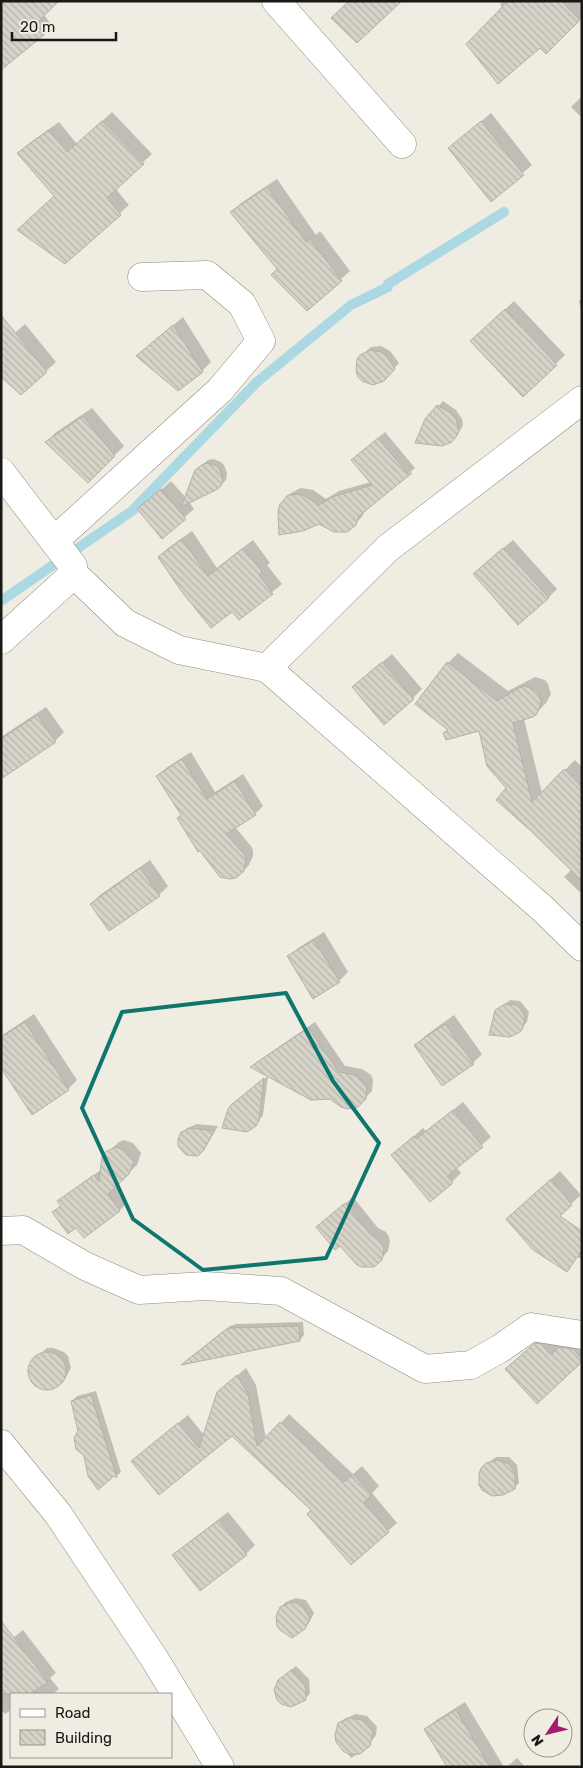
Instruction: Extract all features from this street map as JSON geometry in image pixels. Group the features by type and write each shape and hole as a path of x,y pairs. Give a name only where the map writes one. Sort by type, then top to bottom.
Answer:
{"street":[{"path":"276,1 402,144"},
{"path":"54,541 220,390 261,341 242,304 207,276 142,277"},
{"path":"267,668 388,548 582,400"},
{"path":"1,472 74,566 74,574 125,623 179,650 267,668 543,909 582,947"},
{"path":"1,640 74,574"},
{"path":"1,1231 23,1230 85,1266 138,1290 205,1286 281,1291 425,1369 471,1366 530,1328 582,1335"},
{"path":"1,1444 58,1514 154,1658 220,1767"}],"highlighted area":[{"path":"286,993 333,1081 379,1143 326,1258 203,1270 133,1219 82,1108 122,1012"}],"building":[{"path":"1,1 59,1 36,24 44,35 1,70"},
{"path":"349,1 402,1 357,43 331,18"},
{"path":"508,1 561,1 580,20 546,54 540,48 498,84 466,44"},
{"path":"102,121 144,164 107,198 121,215 65,264 17,230 54,196 17,153 49,130 67,152"},
{"path":"481,121 524,175 491,202 448,148"},
{"path":"267,187 306,242 310,239 342,281 307,311 271,275 277,269 230,212"},
{"path":"505,309 557,365 523,397 470,341"},
{"path":"1,315 47,372 21,395 1,377"},
{"path":"173,325 203,372 178,391 136,356"},
{"path":"370,350 386,355 395,369 384,381 373,385 362,381 356,371 357,359 360,355"},
{"path":"437,405 452,414 456,419 459,431 456,437 452,442 442,446 415,443 425,419"},
{"path":"83,416 115,456 88,483 45,442"},
{"path":"378,438 408,474 412,473 359,516 356,525 347,532 334,532 319,524 303,531 279,535 278,511 280,504 288,495 301,494 319,505 332,497 372,485 351,460"},
{"path":"208,463 217,466 220,470 223,479 221,486 181,507 195,470"},
{"path":"161,489 186,519 162,539 137,509"},
{"path":"182,539 208,576 243,548 262,572 259,575 273,594 239,620 232,612 211,628 182,592 158,557"},
{"path":"503,548 549,598 518,625 473,574"},
{"path":"382,662 414,699 384,725 352,687"},
{"path":"447,662 497,701 524,686 535,690 539,694 541,704 537,714 513,723 532,802 564,769 582,787 582,881 496,800 506,788 487,766 479,731 446,740 443,733 448,730 415,704"},
{"path":"37,715 56,742 1,779 1,739"},
{"path":"182,759 207,799 235,781 256,815 226,834 244,854 246,859 244,871 236,878 220,877 200,851 198,852 177,818 181,815 156,776"},
{"path":"140,868 160,896 109,931 90,904"},
{"path":"314,940 340,982 313,999 287,956"},
{"path":"505,1004 516,1005 520,1008 525,1017 523,1028 520,1032 510,1037 489,1035 495,1010"},
{"path":"25,1022 69,1090 32,1115 1,1068 1,1037"},
{"path":"445,1024 474,1064 442,1086 414,1045"},
{"path":"308,1028 339,1072 355,1075 364,1082 367,1087 366,1099 358,1107 347,1109 330,1099 311,1100 250,1067"},
{"path":"264,1078 259,1121 256,1126 247,1132 222,1128 231,1105"},
{"path":"453,1110 483,1147 447,1176 453,1183 430,1202 391,1155 414,1136 416,1139"},
{"path":"191,1128 214,1131 203,1151 198,1156 186,1155 178,1146 181,1132"},
{"path":"115,1147 125,1150 134,1161 129,1174 108,1194 120,1211 84,1238 76,1228 68,1234 52,1212 61,1206 57,1201 94,1175 99,1182 102,1156 105,1152"},
{"path":"551,1179 572,1205 560,1216 582,1231 582,1250 567,1272 533,1250 506,1219"},
{"path":"345,1203 371,1235 379,1239 382,1244 384,1249 382,1260 374,1267 357,1265 340,1246 335,1250 316,1227"},
{"path":"299,1326 300,1341 181,1365 230,1328"},
{"path":"535,1343 541,1344 551,1355 559,1347 573,1349 582,1359 582,1362 537,1404 505,1369"},
{"path":"47,1352 61,1357 66,1371 61,1385 47,1390 33,1385 28,1371 33,1357"},
{"path":"237,1375 248,1394 257,1446 280,1422 344,1482 353,1474 372,1495 364,1502 389,1532 351,1565 307,1514 311,1510 232,1436 159,1495 131,1461 178,1423 199,1448 217,1392"},
{"path":"91,1395 117,1478 114,1476 98,1490 88,1476 84,1456 76,1449 74,1438 78,1431 71,1401"},
{"path":"497,1460 509,1464 513,1470 515,1489 503,1495 492,1496 482,1490 479,1485 479,1474 481,1468 486,1463"},
{"path":"219,1520 247,1555 200,1591 172,1555"},
{"path":"291,1602 301,1604 310,1618 305,1629 292,1638 277,1626 276,1616 280,1607"},
{"path":"1,1621 48,1682 32,1693 1,1694"},
{"path":"291,1670 302,1680 306,1689 306,1700 291,1707 281,1704 277,1700 274,1690 278,1680"},
{"path":"456,1710 490,1767 447,1767 424,1729"},
{"path":"350,1718 362,1720 373,1732 370,1746 360,1754 348,1754 336,1742 335,1735 338,1723"}],"waterway":[{"path":"1,601 132,511 257,382 351,305 388,287 388,284 504,212"}]}
